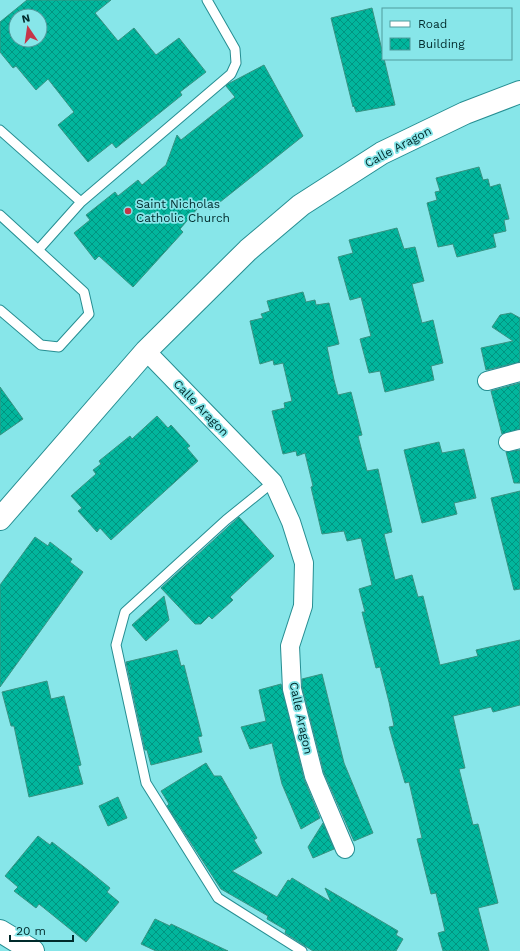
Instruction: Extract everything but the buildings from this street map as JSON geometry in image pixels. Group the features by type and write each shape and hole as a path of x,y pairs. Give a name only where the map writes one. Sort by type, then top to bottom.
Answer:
{"street":[{"name":"Calle Aragon","path":"0,519 146,352 248,250 301,205 382,153 465,113 520,92"},
{"name":"Calle Aragon","path":"146,352 273,482 291,522 304,564 303,606 290,646 292,689 314,776 345,849"},
{"path":"487,381 520,372"},
{"path":"0,930 33,951"}],"lane":[{"path":"39,249 81,202 231,74 236,63 235,49 207,0"},
{"path":"0,130 81,202"},
{"path":"0,215 39,249 84,292 88,314 59,347 41,345 0,310"},
{"path":"273,482 226,520 125,612 116,645 146,783 218,898 302,951"}],"place":[{"name":"Saint Nicholas Catholic Church","path":"128,211"}]}
